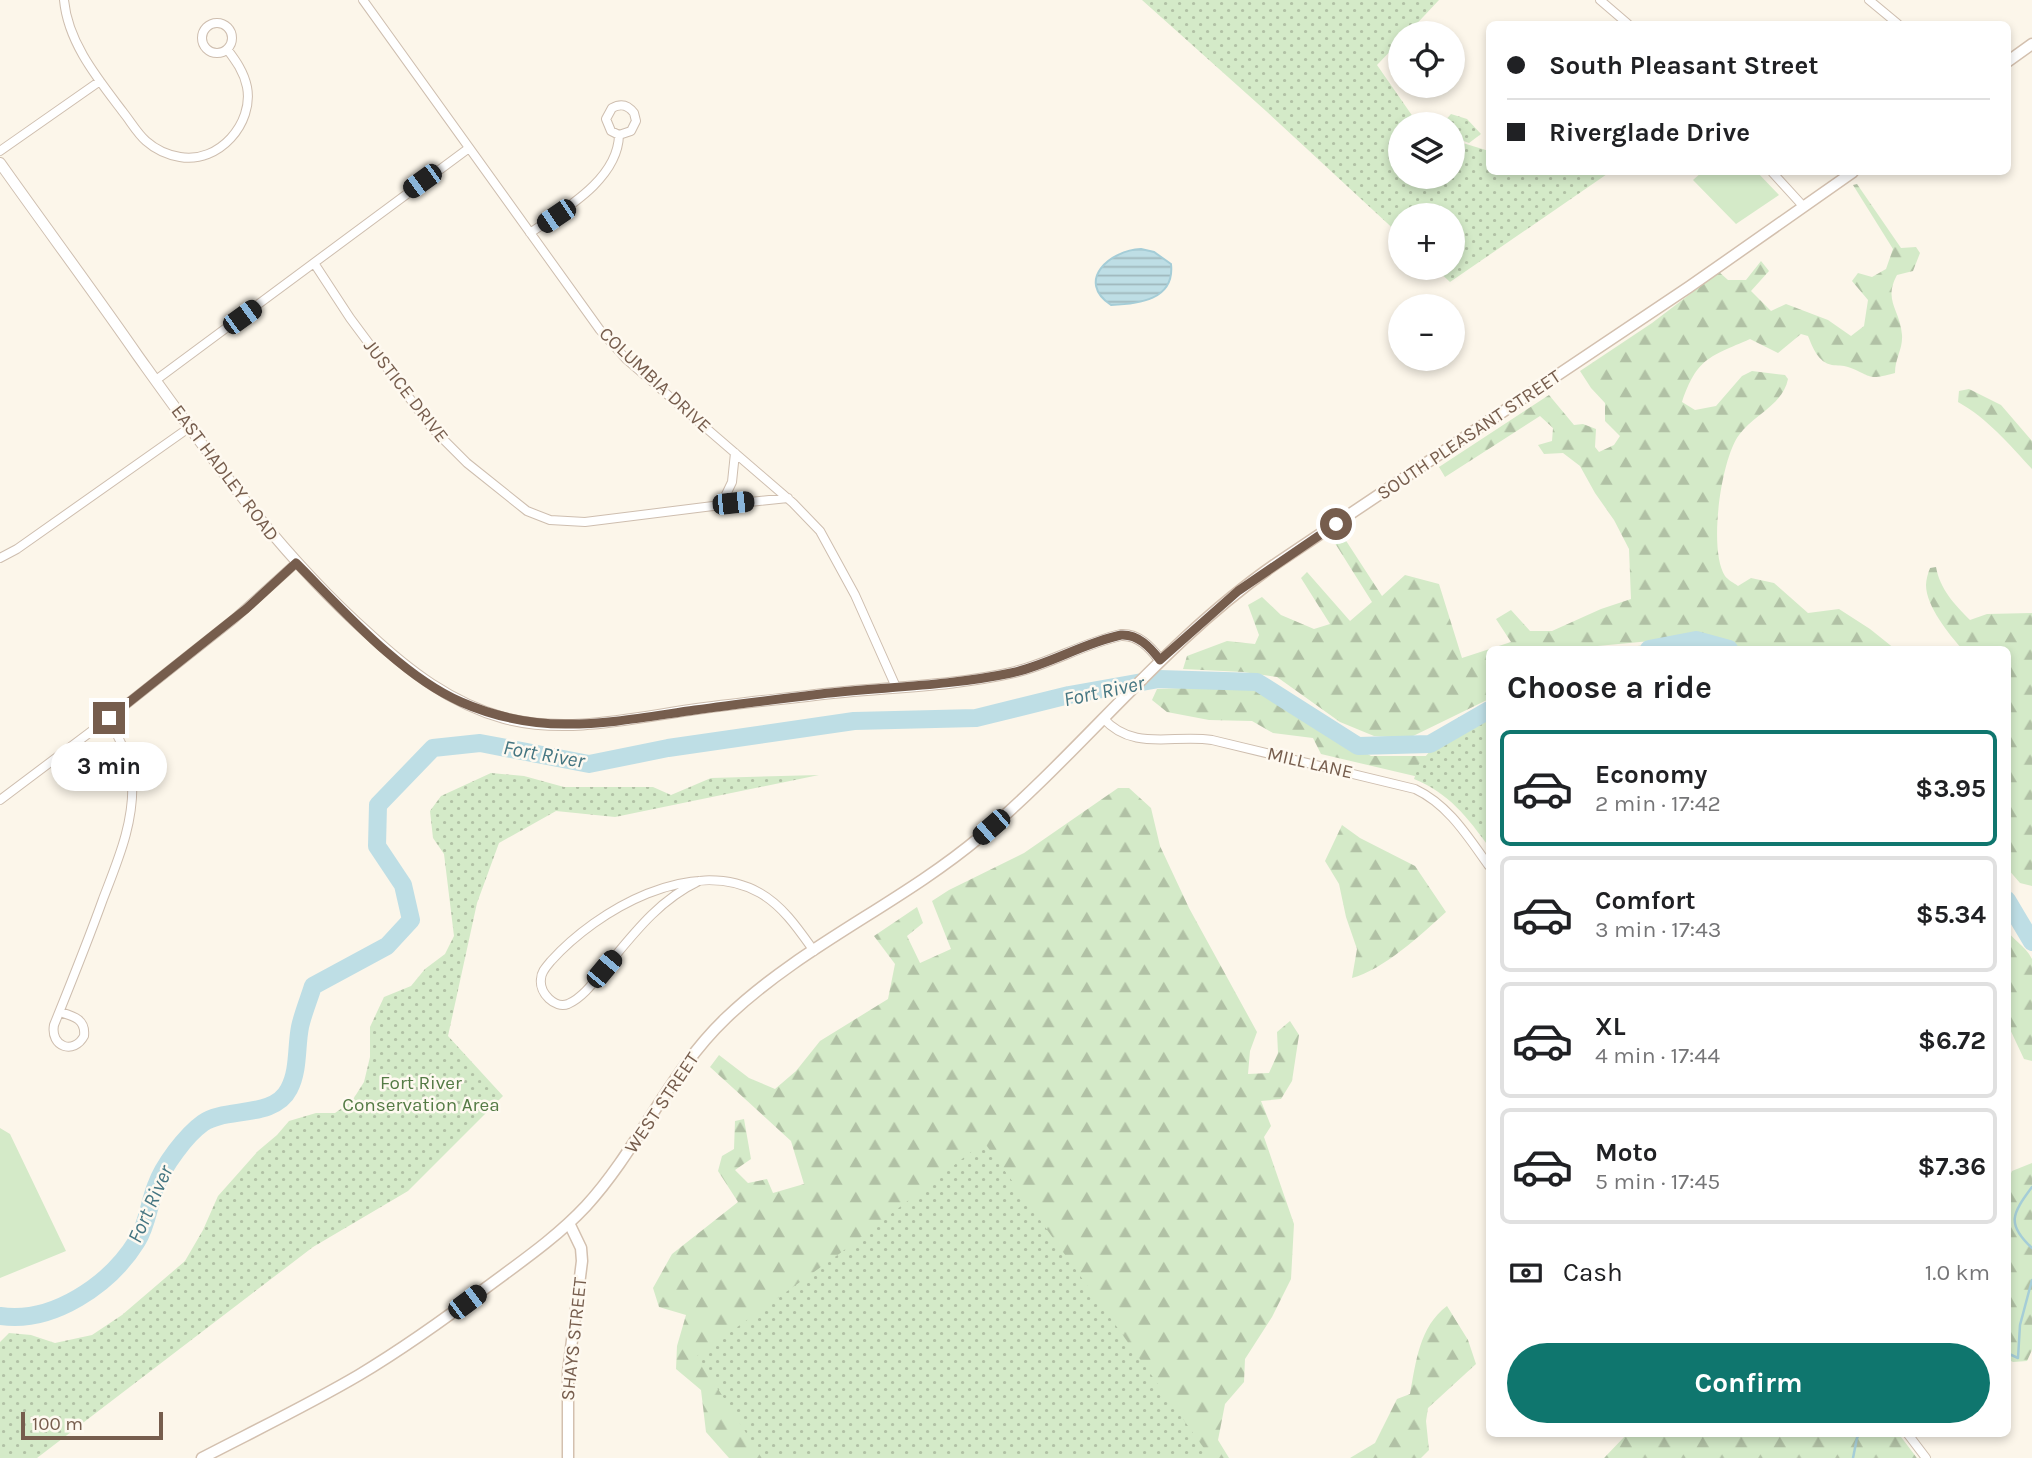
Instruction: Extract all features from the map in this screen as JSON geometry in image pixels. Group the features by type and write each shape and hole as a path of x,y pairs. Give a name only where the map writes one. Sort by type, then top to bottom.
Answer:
{"main road":[{"path":"2011,59 2032,44"},
{"name":"SOUTH PLEASANT STREET","path":"1102,719 1208,616 1264,572 1584,358 1849,175"},
{"name":"WEST STREET","path":"202,1458 326,1393 391,1354 502,1276 569,1223 611,1176 683,1070 718,1026 748,998 956,856 1001,818 1102,719"},
{"name":"SHAYS STREET","path":"568,1458 566,1419 569,1361 582,1261 581,1248 569,1223"}],"street":[{"path":"64,0 66,17 73,34 100,81 148,143 163,152 180,157 200,156 226,143 239,129 247,109 248,94 245,78 227,50"},
{"name":"COLUMBIA DRIVE","path":"363,0 584,310 612,345 788,498 816,526 855,595 896,687"},
{"path":"1600,0 1624,21"},
{"path":"1869,0 1894,21"},
{"path":"0,151 100,81"},
{"path":"530,233 580,196 603,173 616,153 619,135"},
{"path":"156,380 469,148"},
{"name":"EAST HADLEY ROAD","path":"0,163 248,507 296,563 361,627 425,681 462,703 512,720 550,725 592,724 1011,673 1121,635 1131,635 1139,639 1160,660"},
{"path":"1775,175 1803,206"},
{"name":"JUSTICE DRIVE","path":"314,263 349,318 431,427 467,463 527,511 550,520 585,522 788,498"},
{"path":"0,558 18,549 190,427"},
{"path":"721,505 732,482 735,453"},
{"path":"0,800 246,609 296,563"},
{"path":"60,1012 76,1017 83,1024 85,1036 78,1045 65,1047 55,1038 54,1028 60,1012 126,837 132,776 109,718"},
{"name":"MILL LANE","path":"1102,719 1113,729 1135,739 1197,737 1415,789 1445,809 1486,862"},
{"path":"699,881 676,893 659,907 573,1001 559,1004 543,990 541,979 548,964 599,922 656,890 675,884 699,881 734,883 764,895 788,918 814,951"},
{"path":"1910,1437 1926,1458"}],"green space":[{"path":"1142,0 1439,0 1419,21 1388,21 1388,54 1377,65 1388,81 1388,98 1400,98 1410,112 1388,112 1388,189 1465,189 1465,144 1486,150 1486,175 1606,175 1465,272 1465,203 1388,203 1388,224"},
{"path":"1465,118 1481,134 1469,143 1465,142"},
{"path":"1699,175 1760,175 1779,195 1736,224 1693,180"},
{"path":"1857,184 1901,248 1916,247 1920,253 1913,271 1897,275 1893,284 1892,299 1902,335 1895,373 1874,377 1846,366 1827,363 1817,354 1808,336 1801,334 1778,353 1750,339 1714,355 1699,367 1682,402 1695,410 1716,406 1742,376 1752,371 1785,375 1788,379 1780,396 1739,435 1727,464 1717,526 1717,546 1725,576 1738,586 1751,578 1774,583 1808,613 1839,609 1891,646 1688,646 1696,644 1693,637 1598,646 1499,646 1511,642 1496,619 1511,610 1530,631 1552,631 1631,599 1629,549 1580,466 1563,453 1544,454 1538,445 1552,441 1553,428 1540,416 1445,477 1439,467 1549,395 1574,425 1583,424 1596,429 1595,447 1599,452 1614,445 1620,436 1605,421 1605,403 1580,371 1652,323 1719,272 1728,280 1746,280 1761,261 1769,271 1751,291 1771,311 1786,304 1828,320 1851,336 1864,326 1868,300 1852,281 1858,273 1872,277 1886,269 1893,249 1853,185"},
{"path":"1969,389 2001,405 2032,441 2032,469 2007,441 1969,408 1958,402 1959,391"},
{"path":"1341,533 1382,596 1405,575 1439,584 1462,658 1486,650 1486,700 1409,738 1374,736 1340,722 1277,677 1183,669 1187,656 1227,641 1255,644 1259,635 1248,605 1262,597 1281,615 1314,629 1330,624 1301,578 1307,572 1350,621 1372,602 1333,540"},
{"path":"1936,567 1944,589 1970,620 1987,614 2032,613 2032,886 2020,883 2011,873 2011,646 1959,646 1930,602 1926,583 1930,568"},
{"path":"1676,640 1742,646 1637,646"},
{"path":"1256,685 1371,756 1430,756 1423,778 1321,754 1313,738 1273,733 1252,721 1209,720 1167,712 1152,700 1157,689"},
{"path":"1486,710 1486,843 1448,799 1414,779 1419,764 1459,717 1463,723"},
{"name":"Fort River Conservation Area","path":"491,773 524,776 564,787 653,787 671,795 711,778 819,775 615,817 556,811 499,843 477,903 448,1036 503,1096 408,1191 313,1247 37,1458 0,1458 0,1342 9,1333 31,1335 55,1343 92,1335 122,1315 185,1261 218,1196 289,1121 316,1113 335,1113 352,1101 364,1082 370,1057 370,1027 384,997 411,986 425,969 445,954 454,936 444,854 433,838 430,811 441,796"},
{"path":"1118,788 1129,788 1151,808 1160,846 1189,908 1257,1032 1250,1051 1248,1074 1269,1073 1278,1053 1277,1032 1290,1021 1299,1035 1292,1081 1281,1099 1261,1101 1271,1126 1264,1137 1294,1224 1291,1279 1272,1317 1245,1359 1244,1382 1225,1404 1218,1440 1229,1458 729,1458 706,1432 701,1390 676,1369 677,1346 686,1315 659,1307 653,1288 672,1254 738,1202 718,1171 722,1156 734,1149 735,1121 744,1119 751,1159 735,1170 748,1183 767,1179 773,1193 804,1184 791,1141 710,1067 719,1055 749,1078 775,1089 796,1071 820,1041 888,999 895,964 874,936 917,907 923,923 907,936 920,963 951,949 932,901 1024,853"},
{"path":"1342,825 1360,838 1415,866 1446,912 1389,959 1352,978 1357,949 1339,884 1325,861"},
{"path":"2011,935 2032,959 2032,1061 2024,1059 2011,1031"},
{"path":"0,1128 10,1134 66,1251 0,1278"},
{"path":"984,1142 1211,1458 762,1458 697,1356 839,1254"},
{"path":"2032,1163 2032,1350 2027,1361 2013,1362 2011,1361 2012,1171"},
{"path":"1447,1306 1468,1340 1476,1364 1428,1408 1426,1421 1429,1450 1421,1458 1350,1458 1375,1443 1397,1399 1410,1394 1420,1346 1430,1324"},
{"path":"1624,1437 1901,1437 1917,1458 1604,1458"}],"water":[{"path":"1141,249 1154,252 1171,264 1171,276 1167,285 1153,298 1111,305 1101,296 1096,286 1096,277 1108,261 1129,251"}],"waterway":[{"name":"Fort River","path":"1665,646 1696,640 1718,646"},
{"name":"Fort River","path":"0,1316 40,1314 78,1298 95,1286 112,1272 137,1241 159,1178 189,1135 212,1118 272,1105 289,1089 294,1074 300,1027 313,986 387,946 411,920 403,885 377,846 378,805 433,748 480,743 589,764 668,748 854,721 976,718 1069,695 1159,679 1257,682 1358,746 1430,744 1486,712"},
{"name":"Fort River","path":"2011,907 2032,942"},
{"path":"2032,1187 2016,1212 2015,1219 2018,1232 2032,1248"},
{"path":"2011,1355 2018,1358 2020,1325 2032,1280"},
{"path":"1853,1458 1858,1437"}],"route":[{"path":"109,718 246,609 296,563 376,641 425,681 452,698 512,720 560,726 997,675 1049,662 1099,641 1125,634 1139,639 1160,660 1238,591 1336,524"}]}
